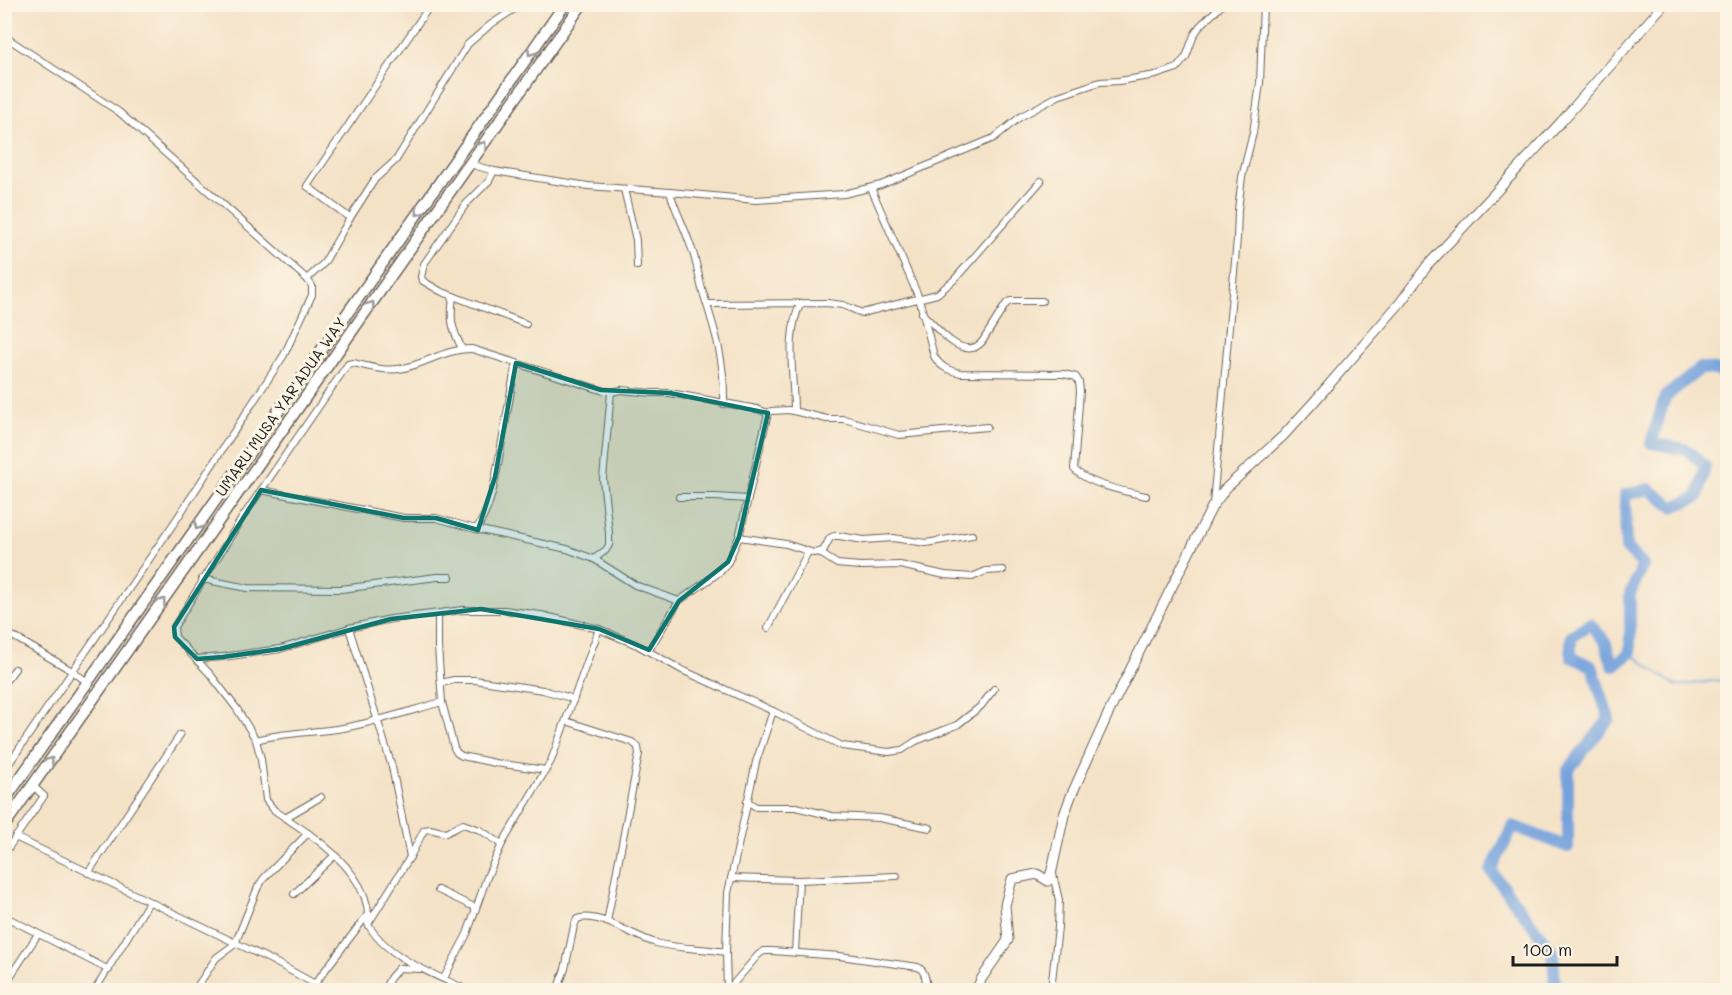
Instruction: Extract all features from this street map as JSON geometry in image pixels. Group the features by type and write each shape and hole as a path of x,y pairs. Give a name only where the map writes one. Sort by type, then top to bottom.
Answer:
{"main road":[{"name":"UMARU MUSA YAR'ADUA WAY","path":"4,801 565,4"},
{"name":"UMARU MUSA YAR'ADUA WAY","path":"4,826 582,4"}],"street":[{"path":"350,218 307,186 432,4"},
{"path":"307,279 324,262 375,179 396,160 468,44 522,4"},
{"path":"470,164 494,171 588,186 756,200 844,194 871,188 938,163 994,138 1020,117 1058,96 1100,82 1156,75 1177,68 1186,57 1200,26 1223,4"},
{"path":"1212,507 1238,210 1260,83 1263,4"},
{"path":"976,990 981,978 1008,940 1005,905 1012,879 1038,874 1048,881 1053,870 1064,815 1071,796 1108,714 1212,507 1225,489 1283,436 1313,403 1400,303 1427,266 1561,122 1664,4"},
{"path":"4,36 119,112 307,279 312,286 312,295 284,355 177,520 4,771"},
{"path":"494,171 485,186 466,204 424,264 421,277 423,281 440,291 526,324"},
{"path":"708,304 843,305 862,313 937,294 954,280 1041,181"},
{"path":"871,188 919,298 934,356 938,363 953,372 1064,374 1076,377 1080,391 1074,469 1078,473 1120,491 1146,496"},
{"path":"624,189 636,240 637,266"},
{"path":"670,192 691,245 717,334 722,360 724,404"},
{"path":"453,296 450,317 462,349"},
{"path":"922,312 942,335 972,349 978,347 982,342 1010,301 1042,301"},
{"path":"795,411 792,352 795,321 801,303"},
{"path":"467,990 423,970 399,955 374,934 368,924 367,903 355,877 325,845 274,810 266,800 261,759 256,740 237,709 173,632 202,579 348,364 353,363 386,371 405,368 462,349 487,353 611,392 621,390 670,393 768,413 795,411 827,419 844,419 894,435 987,427"},
{"path":"476,529 486,513 495,477 516,363"},
{"path":"594,559 606,550 609,544 603,479 611,392"},
{"path":"649,650 679,601 721,571 728,562 739,537 768,413"},
{"path":"261,490 404,518 436,518 567,549 594,559 635,585 679,601"},
{"path":"679,497 748,500"},
{"path":"820,553 830,538 834,536 864,540 893,538 926,543 972,535"},
{"path":"739,537 786,544 808,552 820,553 837,564 900,565 945,575 972,576 986,571 1003,570"},
{"path":"768,628 808,552"},
{"path":"202,579 248,588 341,589 450,577"},
{"path":"197,659 280,649 349,628 438,613 481,609 541,615 599,629 649,650 682,670 773,711 842,746 868,750 902,750 916,741 957,725 981,706 994,689"},
{"path":"438,613 442,702 457,753 495,763 546,770"},
{"path":"349,628 392,767 410,857"},
{"path":"444,978 467,934 487,877 502,844 546,770 599,629"},
{"path":"4,631 87,682"},
{"path":"4,683 15,669"},
{"path":"441,683 454,680 475,680 531,688 574,699"},
{"path":"256,740 342,728 442,702"},
{"path":"728,990 726,952 728,893 756,762 773,711"},
{"path":"566,721 632,742 638,747 639,754 607,922"},
{"path":"88,873 180,735"},
{"path":"4,854 44,796 33,786"},
{"path":"285,818 321,797"},
{"path":"747,801 756,807 803,808 832,816 879,818 930,828"},
{"path":"368,924 426,828 446,833 460,825 467,824 502,844"},
{"path":"195,990 216,957 235,944 258,887 264,878 308,832"},
{"path":"15,837 272,960 312,988 326,990"},
{"path":"294,894 335,855"},
{"path":"1051,990 1059,900 1053,870"},
{"path":"731,878 799,880 897,876"},
{"path":"795,952 799,880"},
{"path":"438,890 476,908"},
{"path":"95,990 149,902"},
{"path":"312,988 369,913"},
{"path":"4,916 109,970"},
{"path":"557,990 565,969 577,919 583,916 607,922 656,943 726,952"},
{"path":"4,986 38,934"},
{"path":"728,990 764,951 840,956 918,967 924,973 927,990"},
{"path":"384,990 390,978 399,968 423,970"}],"highlighted area":[{"path":"516,363 601,390 670,393 768,413 739,537 728,562 679,601 649,650 599,629 481,609 391,619 280,649 223,657 197,659 175,637 174,627 261,490 404,518 436,518 478,530 495,477"}],"waterway":[{"path":"1555,990 1553,952 1491,871 1513,826 1568,847 1568,770 1609,719 1592,666 1571,657 1571,636 1590,624 1605,641 1613,666 1630,653 1630,594 1643,565 1626,548 1625,495 1649,489 1673,507 1698,497 1705,466 1687,450 1651,443 1665,397 1701,368 1728,372"},
{"path":"1630,653 1676,686 1728,679"}]}
